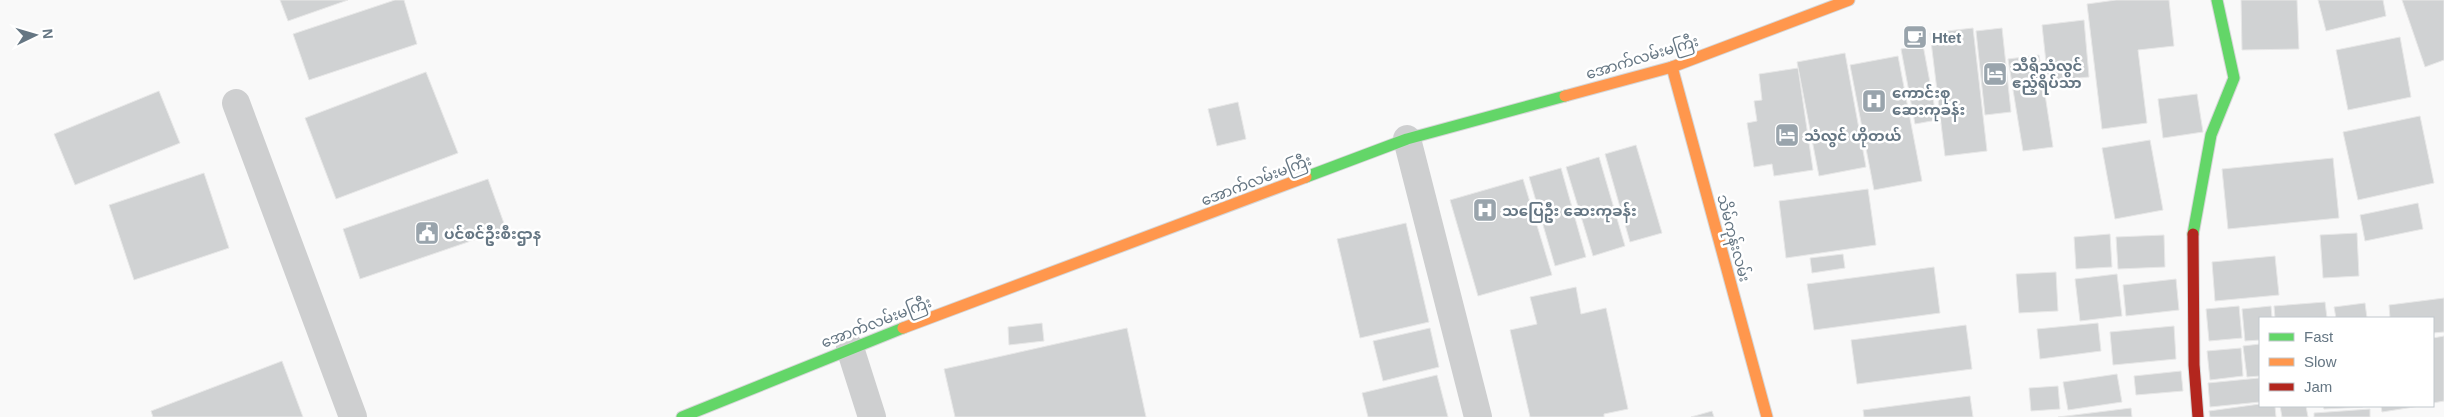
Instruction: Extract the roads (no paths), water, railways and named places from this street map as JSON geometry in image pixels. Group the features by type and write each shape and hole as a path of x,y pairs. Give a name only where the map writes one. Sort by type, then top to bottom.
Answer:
{"main road":[{"name":"အောက်လမ်းမကြီး","path":"682,417 850,348 1407,139 1672,67 1849,0"},
{"path":"2198,417 2194,366 2192,241 2211,135 2234,78 2217,0"},
{"name":"သိမ်ကုန်းလမ်း","path":"1672,67 1767,417"}],"street":[{"path":"236,103 353,417"},
{"path":"1407,139 1478,417"},
{"path":"850,348 872,417"}],"place":[{"name":"Htet","path":"1915,37"},
{"name":"သီရိသံလွင် ဧည့်ရိပ်သာ","path":"1995,74"},
{"name":"ကောင်းစု ဆေးကုခန်း","path":"1874,101"},
{"name":"သံလွင် ဟိုတယ်","path":"1787,135"},
{"name":"သပြေဦး ဆေးကုခန်း","path":"1485,210"},
{"name":"ပင်စင်ဦးစီးဌာန","path":"427,233"}]}
